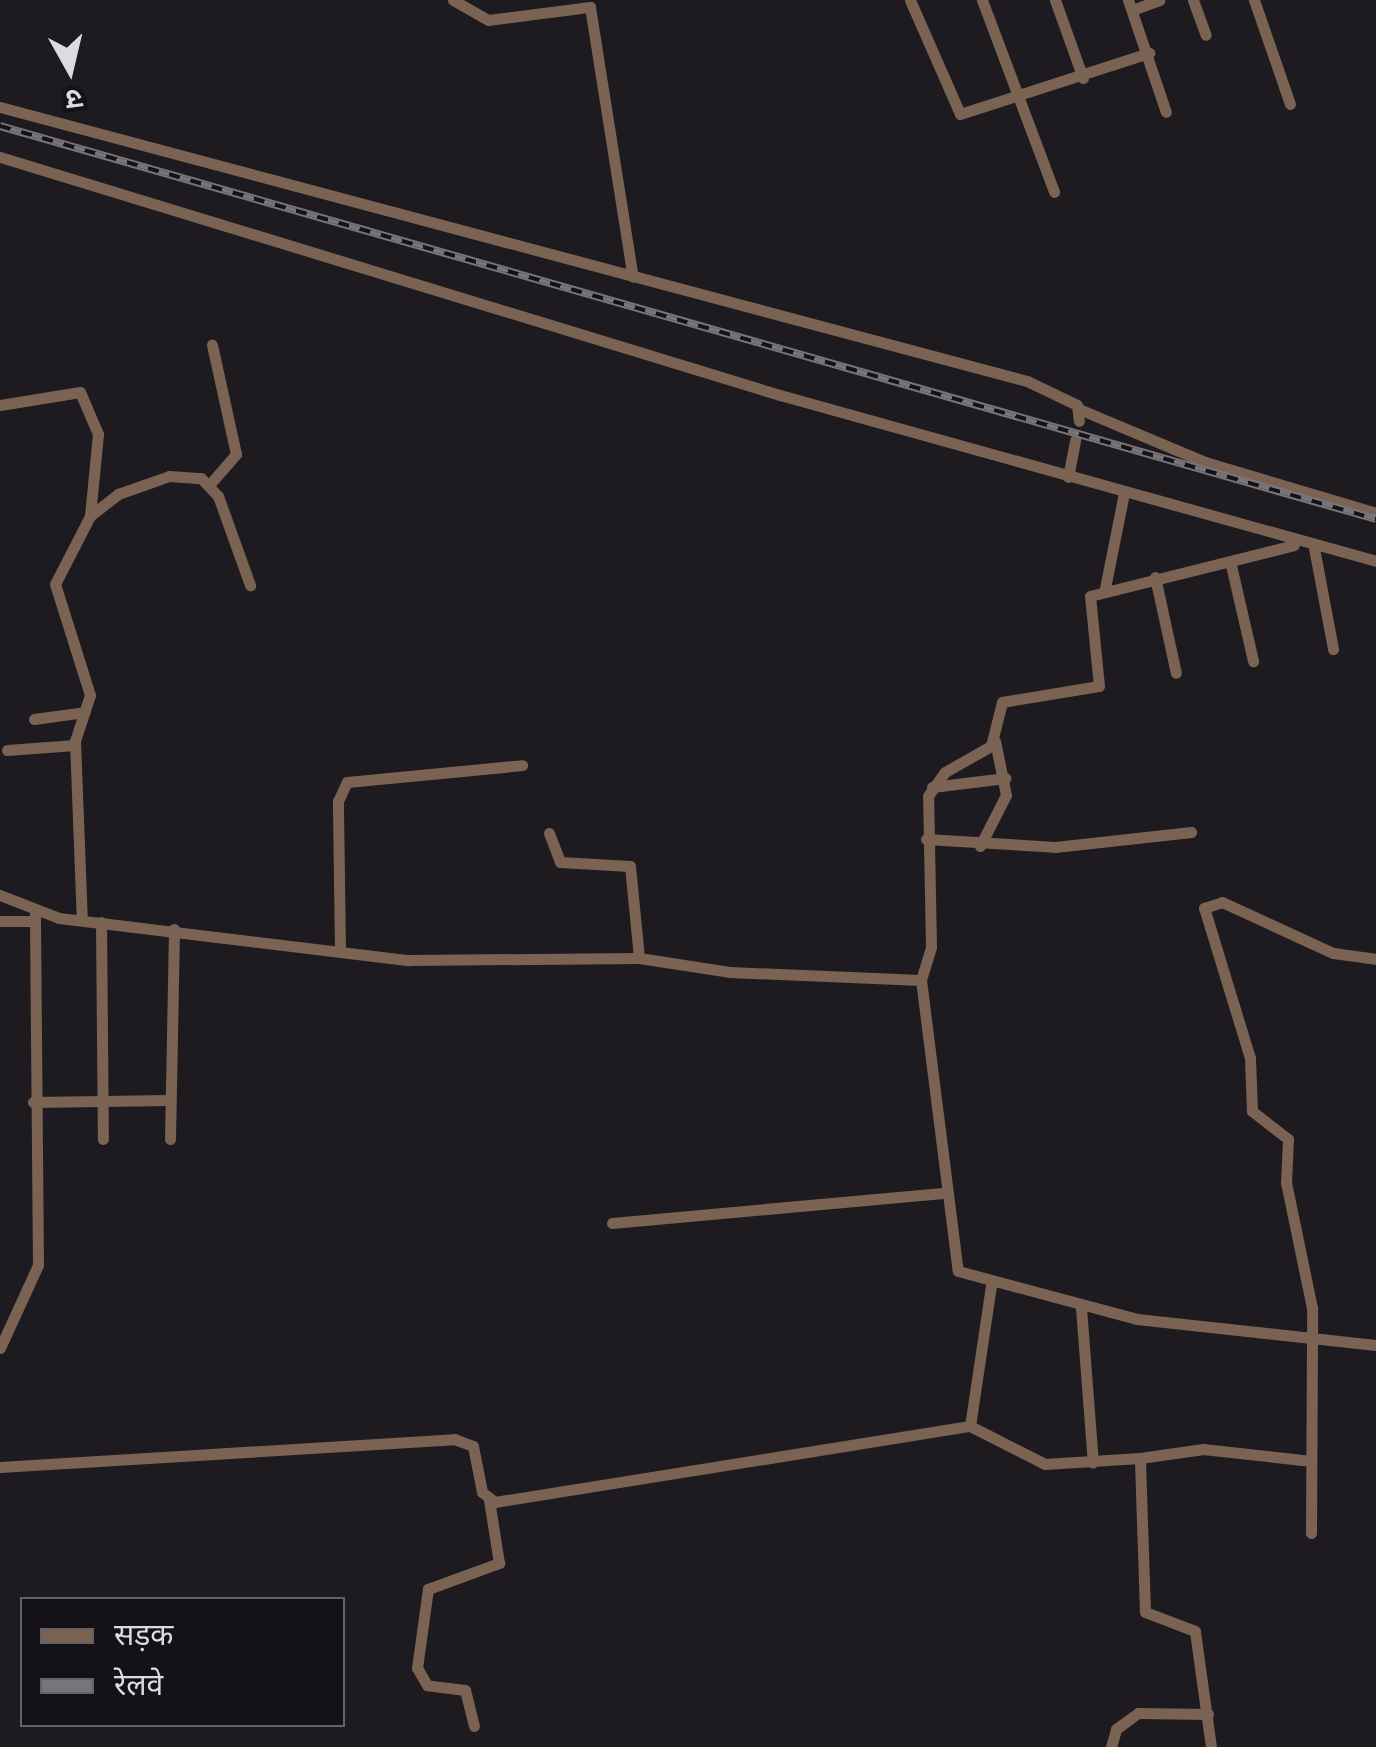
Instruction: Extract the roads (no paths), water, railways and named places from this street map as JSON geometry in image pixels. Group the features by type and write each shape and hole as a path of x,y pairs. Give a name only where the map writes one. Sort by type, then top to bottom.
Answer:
{"street":[{"path":"453,0 488,20 590,7 633,277"},
{"path":"910,0 953,109 968,115 1148,53"},
{"path":"982,0 1054,192"},
{"path":"1055,0 1083,78"},
{"path":"1160,0 1130,5 1166,112"},
{"path":"1193,0 1206,35"},
{"path":"1254,0 1290,104"},
{"path":"0,107 1028,380 1079,415 1205,462 1376,513"},
{"path":"0,157 1068,477 1298,544 1376,561"},
{"path":"210,484 236,454 212,345"},
{"path":"0,406 86,396 98,434 90,516 55,584 89,688 76,744 82,920"},
{"path":"1068,477 1075,440"},
{"path":"90,516 169,476 210,484"},
{"path":"210,484 250,585"},
{"path":"1105,588 1124,492"},
{"path":"980,846 1006,795 994,741 1002,702 1101,683 1086,604 1105,588 1298,544"},
{"path":"1314,548 1333,649"},
{"path":"1230,561 1253,661"},
{"path":"1155,577 1176,673"},
{"path":"34,719 85,712"},
{"path":"994,741 932,787 926,840 931,947 921,980 943,1193 958,1271 991,1285 1081,1308 1376,1346"},
{"path":"6,750 76,744"},
{"path":"340,951 338,801 347,782 522,765"},
{"path":"932,787 1004,778"},
{"path":"549,832 560,862 630,866 639,958"},
{"path":"926,840 980,846 1191,832"},
{"path":"0,895 35,917"},
{"path":"1311,1533 1312,1335 1286,1184 1288,1140 1252,1111 1250,1058 1204,908 1222,902 1333,953 1376,959"},
{"path":"0,1348 38,1265 32,1102 35,917"},
{"path":"0,922 35,917 82,920 450,964 639,958 729,972 921,980"},
{"path":"102,922 103,1139"},
{"path":"170,1138 174,929"},
{"path":"32,1102 170,1100"},
{"path":"612,1223 943,1193"},
{"path":"970,1426 991,1285"},
{"path":"1081,1308 1093,1462"},
{"path":"489,1500 970,1426 1034,1461 1093,1462 1203,1449 1312,1461"},
{"path":"0,1466 454,1439 473,1446 489,1500 499,1563 428,1589 417,1668 428,1684 465,1690 474,1726"},
{"path":"1140,1458 1145,1612 1194,1630 1211,1747"},
{"path":"1111,1747 1116,1729 1138,1712 1208,1714"}],"railway":[{"path":"0,126 1376,519"}]}
